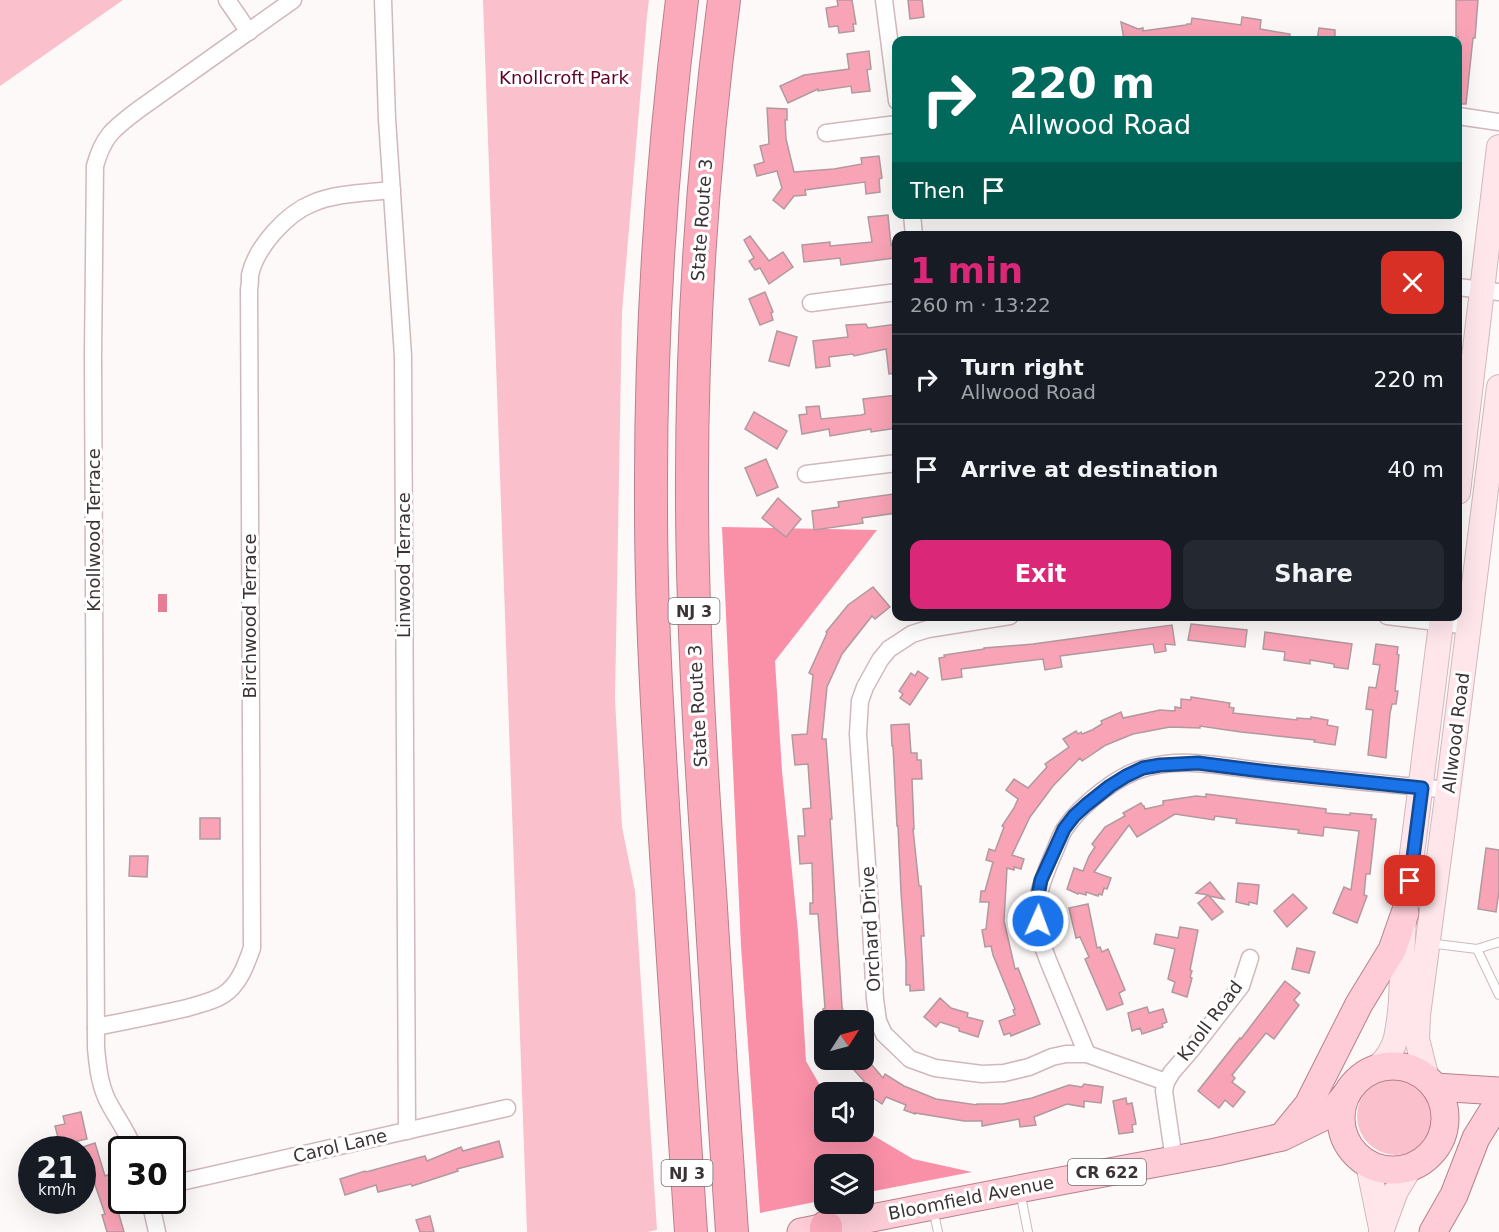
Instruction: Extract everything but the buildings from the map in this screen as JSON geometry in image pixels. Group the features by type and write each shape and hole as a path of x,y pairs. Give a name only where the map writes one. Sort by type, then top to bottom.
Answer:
{"highway":[{"name":"NJ 3","path":"682,0 668,128 656,291 651,507 655,670 683,1114 688,1232"},
{"name":"State Route 3","path":"724,0 708,141 696,314 692,454 694,616 701,766 741,1227"}],"main road":[{"path":"1462,443 1491,291 1499,147"},
{"name":"Allwood Road","path":"1431,1083 1417,1039 1418,1015 1449,790 1499,387"},
{"name":"Allwood Road","path":"1377,1068 1392,1050 1396,1036 1401,996 1405,913 1442,621"},
{"path":"1282,1137 1308,1105 1359,1004 1392,950 1405,913"},
{"path":"1390,1066 1416,1071 1431,1083 1441,1098 1445,1121 1443,1133 1431,1154 1410,1168 1396,1171 1381,1169 1359,1156 1344,1137 1341,1124 1341,1110 1345,1096 1353,1084 1377,1068 1390,1066"},
{"path":"1431,1083 1499,1093"},
{"path":"1443,1133 1499,1093"},
{"name":"Bloomfield Avenue","path":"818,1230 1282,1137 1325,1116 1345,1096"},
{"path":"1433,1232 1454,1195 1476,1138 1499,1101"},
{"name":"Bloomfield Avenue","path":"1282,1137 1317,1139 1335,1143 1359,1156"},
{"path":"1359,1156 1381,1230"},
{"path":"1381,1230 1396,1191 1410,1168"}],"street":[{"path":"227,0 249,32"},
{"name":"Knollwood Terrace","path":"127,1136 110,1106 98,1071 96,1027 94,165 105,139 115,128 293,0"},
{"name":"Linwood Terrace","path":"383,0 387,119 403,356 407,1131"},
{"path":"884,0 892,62"},
{"path":"1462,117 1499,122"},
{"path":"826,133 892,125"},
{"name":"Birchwood Terrace","path":"96,1027 170,1012 223,995 234,984 244,968 252,948 249,302 251,274 258,256 271,236 300,210 314,202 334,197 392,190"},
{"path":"1462,287 1491,291"},
{"path":"811,303 892,293"},
{"path":"1462,453 1490,457"},
{"path":"806,474 892,464"},
{"name":"Orchard Drive","path":"957,621 912,634 890,649 872,673 860,701 858,734 874,999 878,1021 884,1034 910,1059 935,1068 962,1072 1004,1073 1029,1067 1052,1057 1087,1054 1166,1082"},
{"path":"1446,621 1469,626"},
{"path":"1087,1054 1042,944 1036,905 1041,880 1064,829 1074,816 1110,786 1143,768 1198,763 1449,790"},
{"name":"Knoll Road","path":"1166,1082 1241,986 1250,958"},
{"path":"1166,1082 1164,1090 1174,1160"},
{"name":"Carol Lane","path":"186,1181 507,1108"},
{"path":"154,1214 158,1232"}],"lane":[{"path":"1428,943 1477,949 1499,942"},
{"path":"1477,949 1499,995"},
{"path":"1020,1189 1028,1232"},
{"path":"932,1206 938,1232"}],"green space":[{"path":"0,0 123,0 0,86"},
{"name":"Knollcroft Park","path":"483,0 649,0 622,312 615,699 622,827 635,891 657,1230 647,1232 527,1232"},
{"path":"1396,1077 1411,1080 1428,1094 1435,1116 1432,1131 1418,1148 1396,1155 1381,1152 1364,1138 1357,1116 1360,1101 1374,1084"}],"shaded area":[{"path":"722,527 877,530 775,661 782,771 798,932 806,1061 818,1082 814,1082 814,1142 874,1142 874,1136 913,1159 972,1172 874,1191 874,1154 814,1154 814,1202 760,1213 741,946"},
{"path":"158,594 167,594 167,612 158,612"}],"route":[{"path":"1038,921 1036,905 1041,880 1064,829 1074,816 1110,786 1126,776 1143,768 1160,765 1198,763 1422,788 1410,881"}]}
